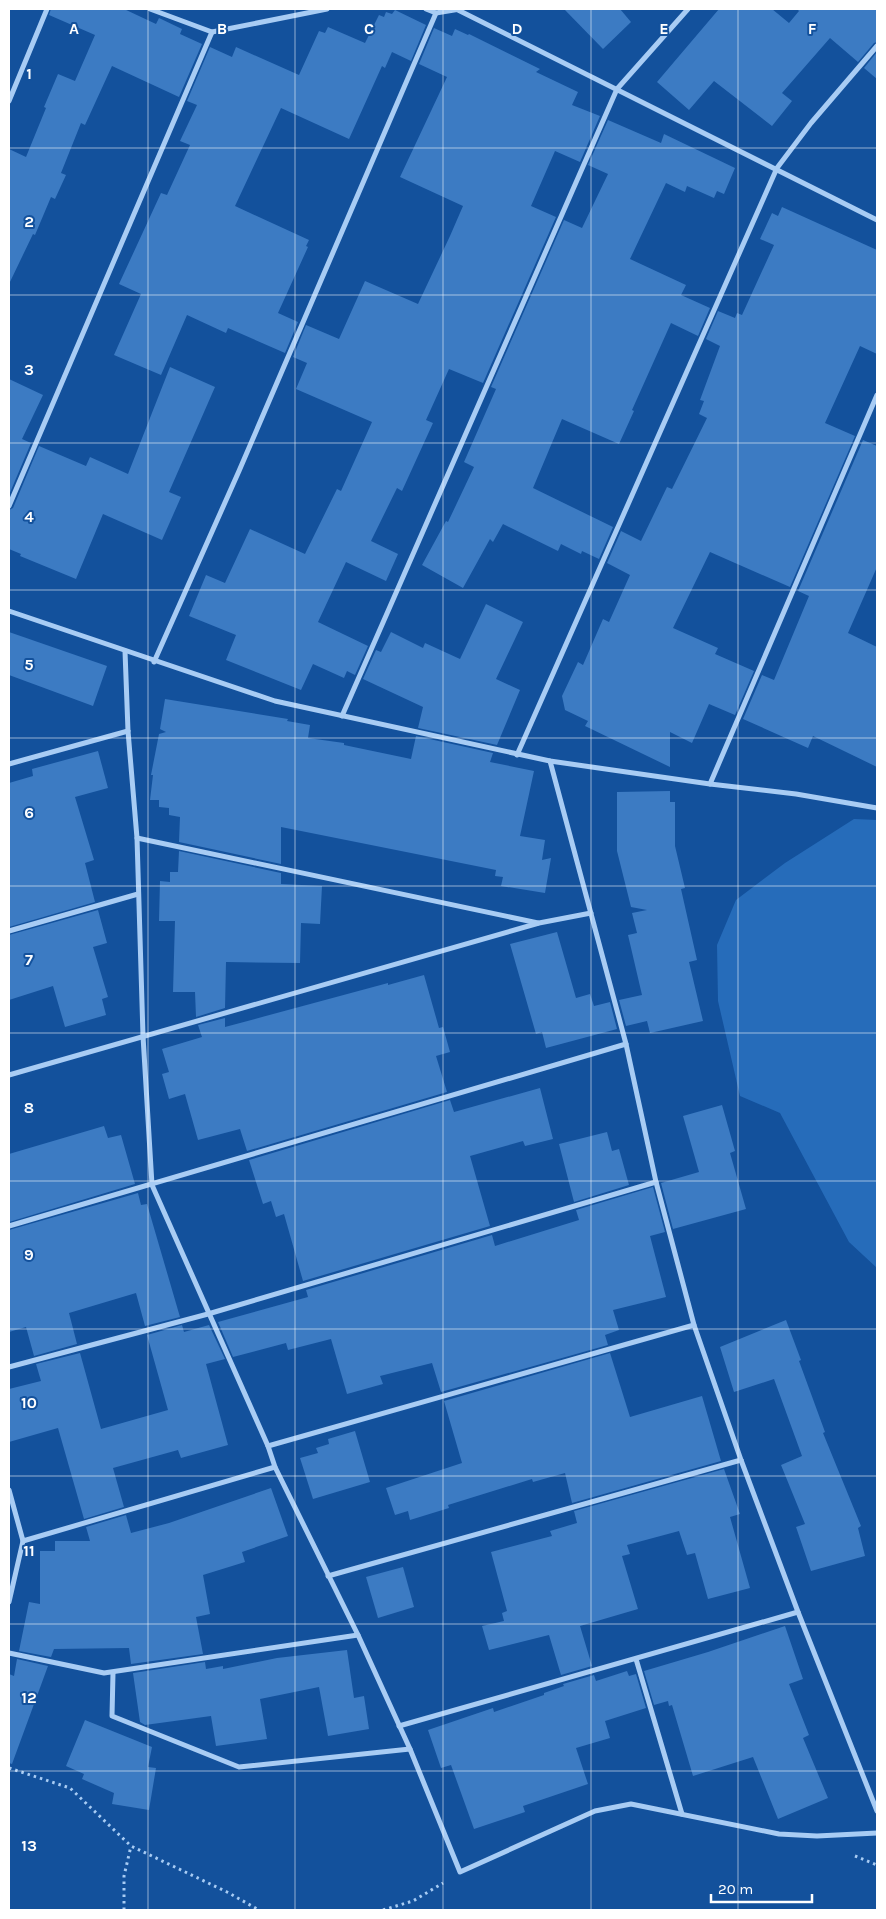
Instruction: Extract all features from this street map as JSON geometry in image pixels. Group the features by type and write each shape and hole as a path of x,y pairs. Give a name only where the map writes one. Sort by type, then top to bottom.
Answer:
{"street":[{"path":"9,101 47,9"},
{"path":"150,9 212,32 327,9"},
{"path":"426,9 436,13 459,10 777,168 877,220"},
{"path":"342,716 617,89 688,9"},
{"path":"154,662 239,471 436,13"},
{"path":"9,506 212,32"},
{"path":"517,755 777,168 811,122 877,46"},
{"path":"710,784 877,395"},
{"path":"9,611 154,662 275,701 550,761 710,784 796,794 877,808"},
{"path":"125,651 128,731 137,838 143,1036 152,1185 268,1446 275,1467 358,1634 400,1726 460,1872 595,1811 632,1804 779,1834 817,1836 877,1833"},
{"path":"9,764 128,731"},
{"path":"550,761 626,1044 656,1182 694,1325 741,1460 798,1612 877,1811"},
{"path":"137,838 538,923"},
{"path":"9,931 138,894"},
{"path":"9,1075 538,923 591,913"},
{"path":"9,1226 626,1044"},
{"path":"9,1367 208,1314 656,1182"},
{"path":"268,1446 694,1325"},
{"path":"328,1576 741,1460"},
{"path":"23,1541 275,1467"},
{"path":"9,1490 23,1541 9,1602"},
{"path":"400,1726 798,1612"},
{"path":"9,1654 104,1673 113,1673 358,1634"},
{"path":"636,1659 682,1814"},
{"path":"113,1673 112,1716 239,1767 410,1749"}],"path":[{"path":"9,1768 70,1788 131,1846 227,1892 259,1910"},
{"path":"124,1910 124,1876 131,1846"},
{"path":"383,1910 413,1902 460,1872"}],"shaded area":[{"path":"854,819 877,820 877,1268 849,1242 780,1113 740,1096 718,1001 717,945 736,900 785,863"}],"building":[{"path":"51,9 124,9 156,24 159,18 182,29 180,34 202,44 179,97 112,66 85,125 81,123 61,173 66,175 55,199 51,197 35,235 33,234 9,284 9,149 26,157 58,74 75,81 95,35 49,15"},
{"path":"564,9 620,9 631,22 603,49"},
{"path":"719,9 772,9 789,23 799,11 797,9 877,9 877,42 858,62 830,38 782,93 792,101 772,126 714,81 689,110 657,82"},
{"path":"395,10 426,25 411,61 392,52 385,68 382,66 349,139 281,108 235,206 309,240 306,246 308,247 278,313 298,322 285,353 228,328 226,333 187,315 161,375 114,355 141,294 119,284 161,193 167,195 190,145 180,141 197,105 187,101 210,47 232,57 236,47 299,75 319,31 325,33 328,27 365,43 379,15 384,17 386,12 392,14"},
{"path":"434,28 452,36 455,29 469,34 540,69 536,72 578,92 572,105 600,116 580,162 555,151 531,206 556,217 483,383 449,369 426,420 433,423 402,491 397,488 371,541 398,554 386,581 346,562 318,622 368,646 355,675 347,671 344,678 313,664 301,690 226,660 236,635 189,616 206,575 225,583 250,529 305,554 337,489 341,491 372,422 296,389 307,363 293,357 306,325 339,339 365,281 418,304 463,206 400,177 447,77 419,64"},
{"path":"877,52 877,79 864,68"},
{"path":"608,120 661,143 664,134 735,168 724,194 717,191 714,198 687,186 685,192 666,183 630,259 686,285 681,295 710,308 698,336 671,323 619,444 562,419 533,488 613,527 599,559 582,551 581,554 561,544 558,551 503,524 493,542 490,539 463,588 422,565 446,521 448,522 474,467 464,462 496,389 491,387 564,220 582,228 608,174 588,165"},
{"path":"782,207 877,250 877,354 860,346 825,423 855,436 790,587 710,552 673,628 718,648 715,654 754,671 735,715 709,704 692,743 670,732 670,767 585,726 588,721 565,710 562,696 578,662 583,665 603,619 609,622 630,575 607,563 621,531 641,541 667,487 672,489 707,418 699,414 704,401 700,400 720,346 706,339 718,311 735,318 737,313 742,315 774,245 760,239 772,213 778,216"},
{"path":"170,367 215,387 169,492 181,497 162,540 103,514 76,579 20,556 21,554 9,549 9,510 13,508 39,446 86,466 90,457 128,474"},
{"path":"9,379 43,395 22,439 31,443 9,495"},
{"path":"863,440 877,446 877,567 848,633 877,647 877,767 813,736 808,748 743,719 762,675 774,680 809,596 798,591"},
{"path":"486,604 523,622 496,679 520,690 497,745 418,728 423,707 363,679 376,650 381,652 391,632 423,648 425,643 460,659"},
{"path":"9,632 107,666 93,706 9,675"},
{"path":"165,699 288,719 287,721 310,725 308,738 344,743 344,745 411,759 416,736 493,753 490,762 534,771 520,836 545,840 542,860 551,858 545,893 501,886 503,877 495,876 496,870 281,827 281,864 179,842 180,817 169,815 169,808 159,807 159,800 150,800 153,775 151,775 159,734 166,732 160,729"},
{"path":"98,751 108,788 75,797 94,860 85,863 95,902 9,927 9,783 33,776 32,769"},
{"path":"670,791 670,802 675,802 675,846 685,888 681,889 697,960 689,962 703,1021 650,1033 647,1021 626,1026 619,1000 642,995 628,935 637,933 632,913 647,910 631,907 617,851 617,792"},
{"path":"179,851 281,873 281,884 322,886 320,924 301,923 300,963 226,962 225,1008 196,1017 195,992 173,992 175,921 159,921 160,881 170,882 170,872 178,872"},
{"path":"98,910 107,943 93,947 108,997 102,999 106,1015 65,1027 53,986 9,1000 9,935"},
{"path":"557,932 576,998 590,994 594,1006 610,1002 617,1029 546,1048 542,1032 536,1034 510,944"},
{"path":"424,975 439,1028 443,1027 450,1052 436,1056 447,1092 247,1151 240,1129 198,1140 185,1094 169,1099 162,1074 169,1072 162,1049 202,1037 198,1025 225,1018 225,1027"},
{"path":"540,1088 553,1139 525,1146 523,1141 470,1156 490,1226 303,1281 284,1214 276,1217 271,1201 263,1204 249,1160 450,1100 454,1112"},
{"path":"722,1105 735,1151 730,1153 746,1209 673,1229 661,1183 699,1172 683,1116"},
{"path":"104,1126 108,1138 121,1135 135,1184 9,1222 9,1154"},
{"path":"607,1132 612,1151 619,1149 629,1185 574,1202 559,1144"},
{"path":"653,1187 665,1232 650,1236 666,1297 613,1310 619,1330 605,1335 608,1345 441,1392 432,1363 380,1376 383,1384 347,1394 331,1339 288,1350 286,1343 233,1357 218,1322 308,1297 306,1290 492,1235 495,1246 579,1220 576,1210"},
{"path":"138,1193 141,1205 147,1204 180,1317 145,1326 136,1293 69,1313 77,1344 34,1356 26,1327 9,1332 9,1230"},
{"path":"786,1320 825,1432 823,1433 861,1526 858,1528 865,1556 811,1571 796,1527 805,1524 781,1465 802,1456 774,1379 734,1392 720,1347"},
{"path":"182,1325 184,1332 209,1325 225,1359 206,1364 228,1445 181,1458 178,1450 113,1468 124,1507 84,1519 58,1428 9,1442 9,1389 41,1381 36,1364 80,1353 101,1429 168,1410 147,1335"},
{"path":"610,1353 630,1417 702,1396 721,1461 572,1503 565,1473 533,1482 532,1479 448,1505 449,1508 410,1520 408,1511 395,1515 386,1488 462,1463 444,1401"},
{"path":"355,1431 370,1482 313,1499 300,1458 318,1453 316,1448 329,1444 328,1439"},
{"path":"724,1469 740,1514 730,1517 750,1588 708,1599 695,1553 687,1555 679,1531 627,1545 630,1554 622,1556 638,1609 580,1626 592,1666 561,1675 549,1635 489,1650 482,1626 504,1621 502,1613 507,1611 491,1552 552,1536 550,1531 577,1523 574,1511"},
{"path":"271,1488 288,1536 242,1552 245,1562 203,1575 210,1614 196,1617 203,1654 131,1664 129,1648 54,1649 51,1657 19,1651 29,1602 40,1604 40,1551 55,1551 55,1541 90,1541 86,1527 126,1515 131,1533 169,1523"},
{"path":"403,1567 414,1607 378,1618 366,1577"},
{"path":"785,1626 803,1679 789,1684 809,1735 803,1738 828,1798 778,1819 753,1757 693,1776 672,1705 669,1706 668,1701 654,1705 644,1671"},
{"path":"347,1650 354,1698 364,1696 369,1729 328,1736 319,1687 260,1699 267,1739 216,1746 211,1716 145,1725 140,1722 133,1673 205,1662 206,1669 223,1666 223,1669 277,1658"},
{"path":"17,1659 48,1666 12,1764 9,1763 9,1674 14,1676"},
{"path":"627,1671 629,1676 636,1674 646,1708 605,1721 610,1738 576,1748 588,1784 523,1806 525,1812 474,1829 451,1765 441,1768 428,1730 493,1708 494,1712 544,1695 544,1693 564,1686 563,1684 594,1675 596,1681"},
{"path":"85,1720 152,1747 148,1767 156,1768 149,1810 112,1804 114,1793 82,1779 84,1774 66,1766"}]}
